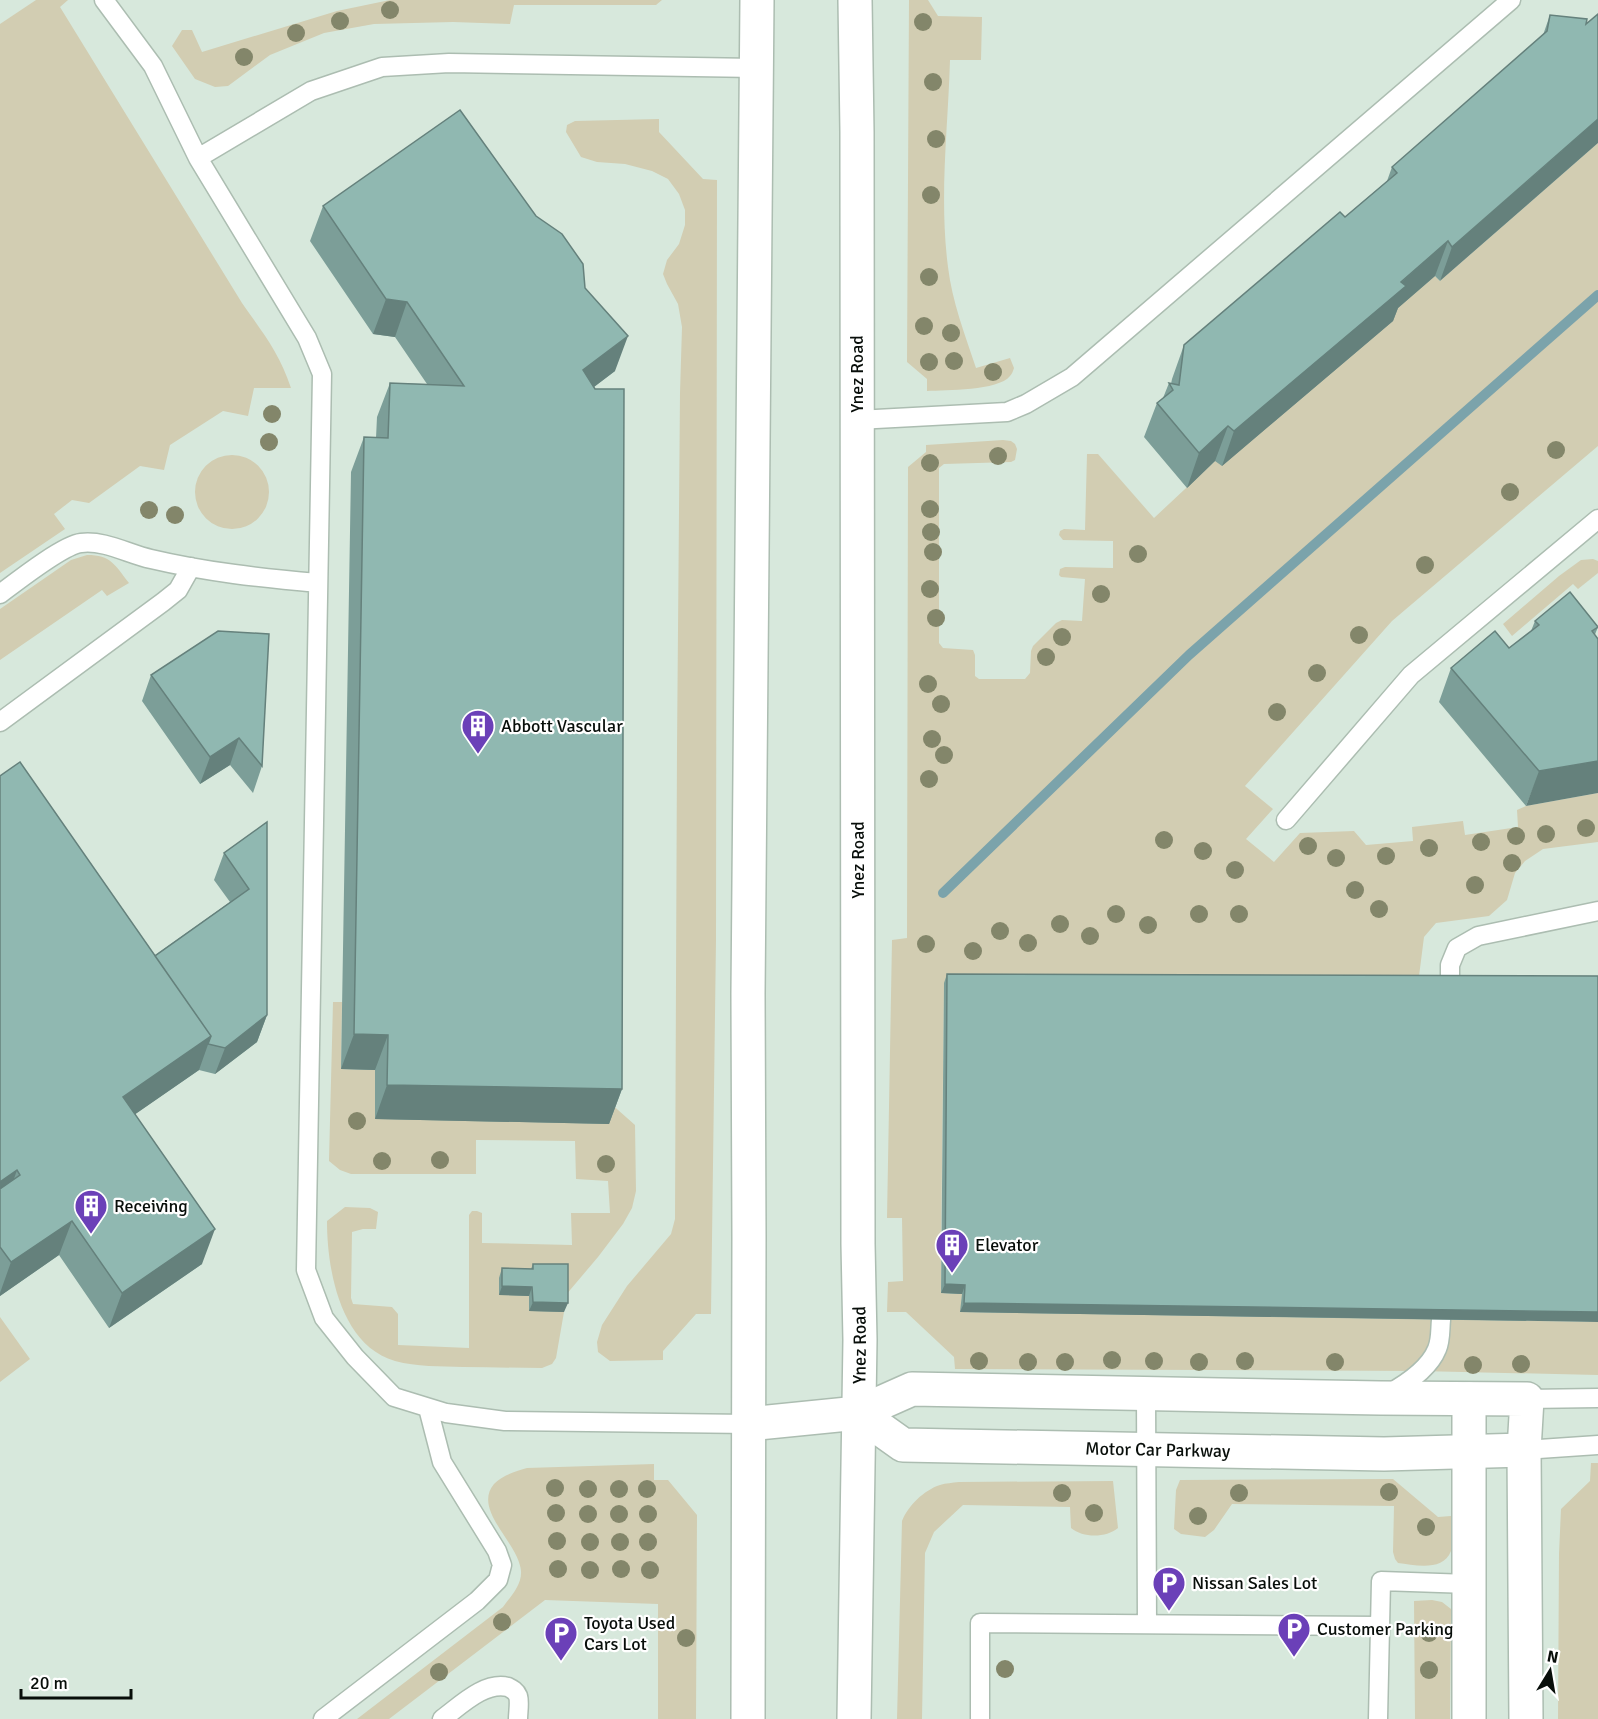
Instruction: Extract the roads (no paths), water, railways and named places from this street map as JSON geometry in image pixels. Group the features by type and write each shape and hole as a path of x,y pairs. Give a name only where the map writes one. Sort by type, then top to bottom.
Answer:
{"main road":[{"path":"748,1719 748,994 757,0"},
{"name":"Ynez Road","path":"854,1719 860,1340 855,0"},
{"path":"748,1424 858,1413 912,1389 1527,1399 1524,1450 1526,1719"},
{"path":"1468,1399 1469,1719"},
{"name":"Motor Car Parkway","path":"858,1413 903,1445 1384,1454 1524,1450"}],"lane":[{"path":"104,0 153,66 198,158 307,338 322,374 306,1270 324,1318 355,1357 394,1397 446,1413 506,1422 748,1424"},
{"path":"857,420 1007,412 1026,404 1072,377 1511,0"},
{"path":"198,158 311,91 382,67 449,63 756,68"},
{"path":"1286,820 1412,675 1598,519"},
{"path":"0,594 59,552 79,543 104,544 150,559 233,575 318,583"},
{"path":"0,722 178,590 191,567"},
{"path":"1450,985 1450,965 1457,948 1478,936 1598,911"},
{"path":"1380,1398 1405,1384 1430,1360 1438,1347 1441,1320"},
{"path":"1146,1394 1147,1624"},
{"path":"1527,1399 1598,1398"},
{"path":"323,1719 477,1601 498,1580 502,1565 497,1551 442,1462 428,1408"},
{"path":"1524,1450 1598,1445"},
{"path":"1378,1719 1381,1581 1469,1584"},
{"path":"980,1719 980,1623 1380,1626"},
{"path":"442,1719 479,1692 493,1687 515,1690 519,1697 518,1719"}],"waterway":[{"path":"943,893 1189,655 1598,295"}],"place":[{"name":"Abbott Vascular","path":"478,755"},
{"name":"Receiving","path":"91,1235"},
{"name":"Elevator","path":"952,1274"},
{"name":"Nissan Sales Lot","path":"1169,1612"},
{"name":"Customer Parking","path":"1294,1658"},
{"name":"Toyota Used Cars Lot","path":"561,1662"}]}
